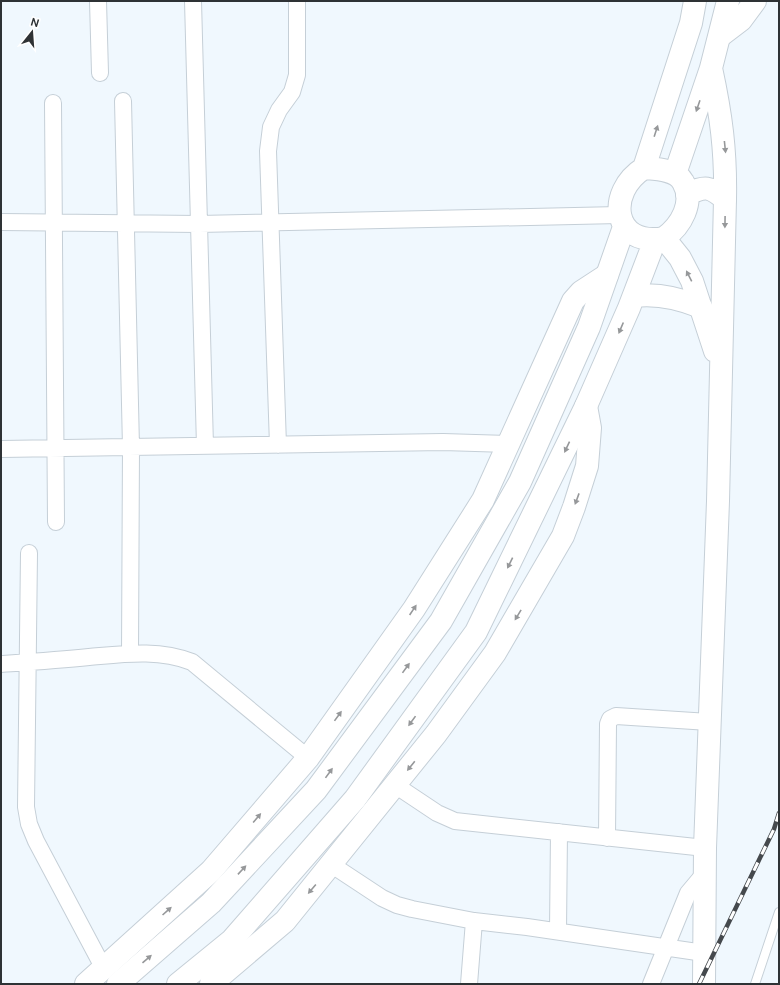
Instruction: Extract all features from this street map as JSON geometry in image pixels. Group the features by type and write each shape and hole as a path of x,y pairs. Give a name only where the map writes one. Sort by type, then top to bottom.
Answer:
{"main road":[{"path":"684,1 690,23"},
{"path":"86,984 111,976 212,903 316,790 441,621 520,482 589,327 607,274 622,221 620,202 623,191 629,180 644,168 690,23 695,1"},
{"path":"675,174 711,68 728,1"},
{"path":"720,36 741,20 755,1"},
{"path":"704,984 704,848 718,501 726,160 721,111 711,68"},
{"path":"178,984 232,940 355,799 476,632 586,406 660,239 680,223 686,209 687,194 683,181 675,174 660,169 644,168"},
{"path":"687,194 702,188 711,188 725,199"},
{"path":"622,221 635,235 660,239 686,269 698,295 720,366"},
{"path":"111,976 211,871 308,758 414,609 483,500 573,301 581,292 607,274"},
{"path":"634,296 650,294 663,296 685,301 701,307"},
{"path":"211,984 285,921 332,865 436,734 495,653 563,536 583,482 587,466 590,428 586,406"}],"street":[{"path":"98,1 100,73"},
{"path":"193,1 205,446"},
{"path":"278,445 268,151 271,127 279,110 292,92 297,74 298,1"},
{"path":"123,101 131,448 130,654"},
{"path":"53,103 56,522"},
{"path":"1,222 199,224 270,222 622,221"},
{"path":"1,450 443,442 508,444"},
{"path":"29,552 29,662 26,807 36,841 111,976"},
{"path":"1,664 130,654 164,654 176,656 192,662 308,758"},
{"path":"606,838 608,724 610,719 616,716 708,722"},
{"path":"395,785 437,814 455,821 704,848"},
{"path":"558,931 559,832"},
{"path":"332,865 382,898 398,905 474,922 558,931 704,953"},
{"path":"651,984 688,893 704,874"},
{"path":"469,984 474,922"}],"lane":[{"path":"755,984 779,912"}],"railway":[{"path":"699,984 774,829 779,813"}]}
